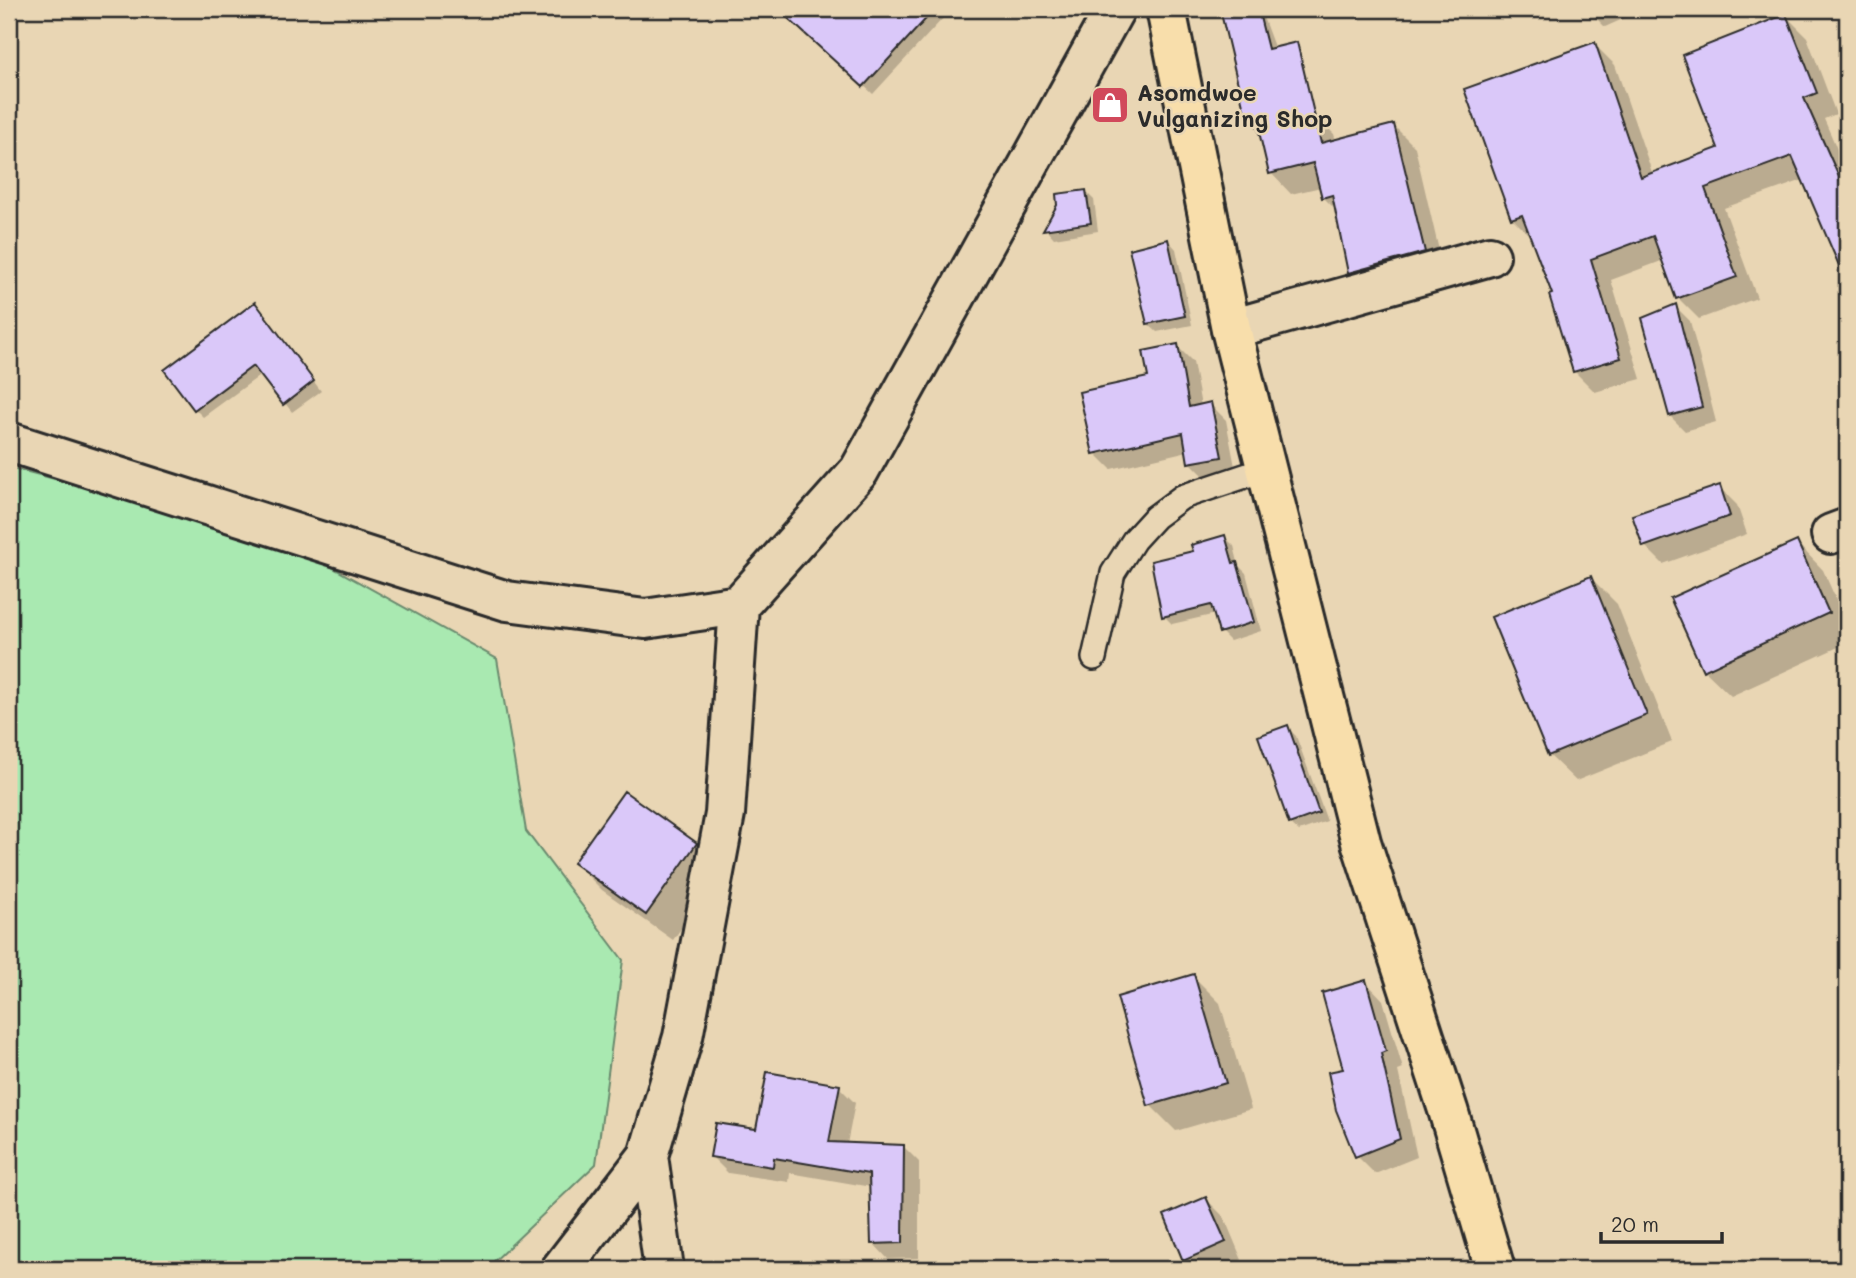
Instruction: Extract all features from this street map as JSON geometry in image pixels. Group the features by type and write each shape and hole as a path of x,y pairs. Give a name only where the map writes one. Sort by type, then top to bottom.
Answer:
{"main road":[{"path":"1166,9 1231,329 1361,842 1448,1110 1496,1269"}],"street":[{"path":"561,1269 648,1156 683,1037 725,814 739,605 859,471 1115,9"},
{"path":"1231,329 1490,256"},
{"path":"9,442 507,601 645,619 739,605"},
{"path":"648,1156 664,1269"}],"lane":[{"path":"1094,658 1113,573 1134,540 1155,517 1182,497 1266,469"}],"green space":[{"path":"9,467 70,483 326,564 497,659 526,831 623,960 596,1164 486,1269 9,1269"}],"building":[{"path":"778,9 935,9 863,87"},
{"path":"1220,9 1258,9 1268,49 1297,42 1321,143 1394,124 1425,252 1348,273 1332,195 1322,198 1313,163 1269,174 1256,119 1247,122"},
{"path":"1786,14 1817,93 1804,98 1847,195 1847,284 1792,156 1705,188 1737,277 1676,299 1653,236 1591,259 1621,358 1573,372 1549,295 1552,294 1522,215 1511,219 1464,89 1595,42 1641,177 1718,148 1682,55"},
{"path":"1086,190 1091,223 1043,230 1057,205 1056,194"},
{"path":"1168,239 1185,316 1147,324 1129,249"},
{"path":"255,302 314,381 283,405 253,366 194,410 164,370"},
{"path":"1676,304 1702,407 1669,416 1642,318"},
{"path":"1178,344 1189,407 1211,402 1222,457 1188,463 1183,433 1093,454 1079,392 1148,377 1143,351"},
{"path":"1720,485 1730,516 1643,547 1632,515"},
{"path":"1225,535 1233,563 1237,562 1254,622 1219,633 1211,605 1162,617 1151,561 1193,551 1191,545"},
{"path":"1797,541 1829,613 1703,671 1670,598"},
{"path":"1591,576 1647,715 1548,756 1491,617"},
{"path":"1288,725 1319,813 1289,824 1258,736"},
{"path":"624,791 697,843 646,915 573,863"},
{"path":"1194,974 1226,1083 1148,1106 1117,997"},
{"path":"1366,980 1386,1051 1381,1053 1400,1139 1355,1157 1336,1110 1328,1072 1343,1069 1322,993"},
{"path":"767,1072 840,1085 829,1142 904,1145 903,1243 871,1244 869,1174 774,1158 773,1167 710,1157 716,1123 756,1129"},
{"path":"1206,1197 1226,1242 1183,1261 1164,1215"}],"place":[{"name":"Asomdwoe Vulganizing Shop","path":"1110,105"}]}
